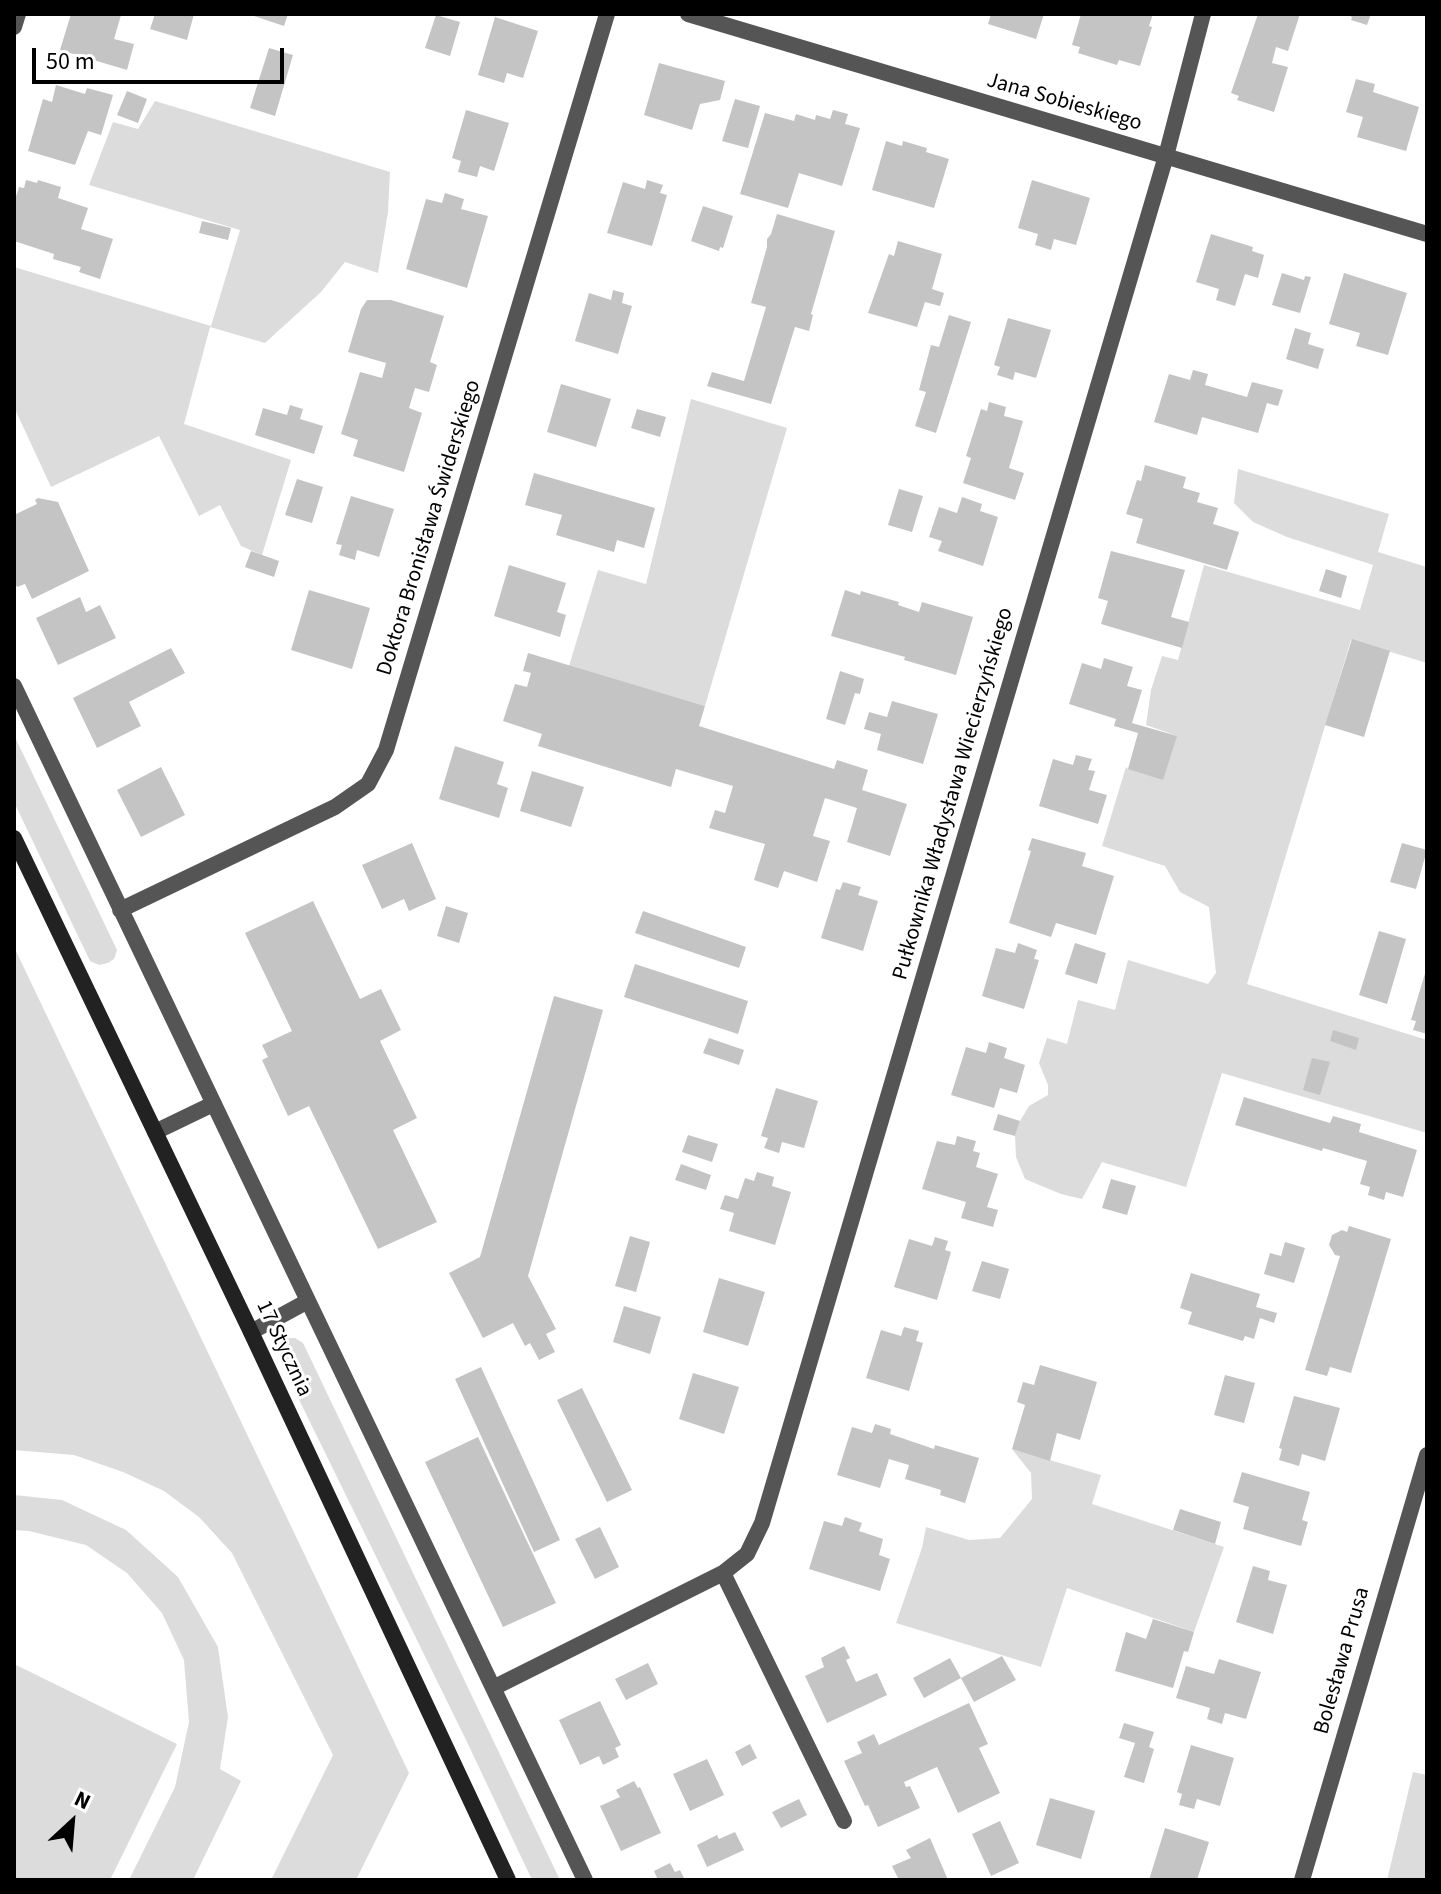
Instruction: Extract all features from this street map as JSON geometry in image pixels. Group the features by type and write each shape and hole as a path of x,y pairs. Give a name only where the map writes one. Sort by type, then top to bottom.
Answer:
{"street":[{"path":"14,27 18,14"},
{"name":"Doktora Bronisława Świderskiego","path":"120,910 335,807 368,784 386,750 607,14"},
{"name":"Jana Sobieskiego","path":"688,14 1427,234"},
{"name":"Pułkownika Władysława Wiecierzyńskiego","path":"495,1687 723,1573 747,1554 762,1523 1166,156 1203,14"},
{"path":"14,686 585,1880"},
{"name":"17 Stycznia","path":"14,838 251,1332 508,1880"},
{"path":"155,1132 213,1104"},
{"path":"251,1332 308,1301"},
{"name":"Bolesława Prusa","path":"1302,1880 1427,1455"},
{"path":"723,1573 844,1821"}],"shaded area":[{"path":"155,101 390,172 388,212 378,273 345,262 321,292 265,343 210,327 184,424 291,460 262,555 241,546 220,505 199,516 159,436 51,487 14,407 14,267 211,326 240,230 89,185 113,122 138,129"},
{"path":"691,399 787,428 705,706 569,666 598,570 646,584"},
{"path":"1238,469 1389,514 1378,552 1427,567 1427,663 1351,640 1247,984 1427,1040 1427,1133 1222,1073 1186,1187 1102,1162 1082,1199 1025,1179 1016,1157 1015,1136 1020,1121 1029,1106 1048,1095 1048,1085 1039,1063 1047,1038 1067,1044 1078,1000 1115,1010 1128,960 1208,984 1216,973 1209,907 1180,892 1165,866 1102,846 1126,767 1128,769 1177,736 1146,725 1151,690 1162,656 1178,660 1204,565 1360,610 1373,565 1287,537 1253,522 1234,503"},
{"path":"14,735 117,950 114,959 108,963 99,965 90,961 14,802"},
{"path":"14,947 409,1773 356,1880 271,1880 333,1755 232,1553 199,1517 164,1491 123,1472 74,1455 14,1450"},
{"path":"289,1338 303,1343 560,1880 532,1880 282,1365 280,1348"},
{"path":"1012,1449 1101,1475 1092,1504 1224,1547 1194,1632 1067,1588 1041,1667 896,1623 922,1548 926,1527 969,1540 1000,1538 1032,1499 1031,1473"},
{"path":"14,1495 62,1500 126,1530 178,1577 218,1647 228,1717 220,1769 241,1781 193,1880 129,1880 175,1787 189,1722 184,1660 162,1613 127,1573 86,1545 14,1530"},
{"path":"14,1664 177,1744 110,1880 14,1880"},
{"path":"1413,1772 1427,1775 1427,1880 1387,1880"}],"building":[{"path":"71,14 121,15 114,39 134,44 127,70 60,50"},
{"path":"155,14 194,14 187,40 150,29"},
{"path":"248,14 288,14 284,26"},
{"path":"991,14 1044,14 1036,39 988,24"},
{"path":"1081,14 1153,14 1140,66 1119,60 1117,65 1078,53 1080,47 1072,45"},
{"path":"1258,14 1300,14 1288,51 1276,47 1272,63 1288,67 1274,112 1237,100 1239,96 1231,93"},
{"path":"1346,14 1371,14 1367,25 1351,20 1352,17"},
{"path":"436,15 460,22 450,56 425,48"},
{"path":"495,17 538,31 523,78 507,73 504,83 478,75"},
{"path":"269,48 293,55 275,116 250,108"},
{"path":"659,63 725,81 720,100 700,104 692,130 644,115"},
{"path":"1356,79 1375,84 1373,92 1419,107 1406,151 1357,137 1363,117 1346,112"},
{"path":"56,85 85,94 87,88 113,95 101,135 88,131 75,165 28,151 43,99 52,102"},
{"path":"127,91 147,99 138,123 117,115"},
{"path":"735,99 760,106 748,148 722,141"},
{"path":"466,110 509,123 494,171 480,166 477,177 458,172 461,161 452,158"},
{"path":"833,110 848,114 845,124 860,128 842,186 799,173 788,208 740,194 765,113 794,121 796,114 815,120 816,115 830,119"},
{"path":"886,141 902,146 903,141 949,159 934,208 872,190"},
{"path":"26,180 61,187 58,198 88,208 81,229 113,239 100,279 79,272 81,267 53,259 54,254 14,241 14,203 19,187 24,188"},
{"path":"647,180 663,185 660,193 667,195 652,246 607,233 623,182 645,189"},
{"path":"1032,180 1090,198 1076,245 1054,239 1051,250 1035,245 1038,234 1018,228"},
{"path":"445,193 464,199 461,209 488,216 467,288 406,269 426,199 442,203"},
{"path":"703,206 733,216 723,248 720,247 719,251 691,241"},
{"path":"777,214 835,231 809,331 795,327 771,404 707,386 712,372 744,381 766,307 751,303 767,239"},
{"path":"202,221 231,228 228,240 199,233"},
{"path":"1211,234 1253,247 1252,251 1264,255 1258,278 1245,274 1235,306 1216,300 1219,289 1196,282"},
{"path":"898,241 942,254 932,289 944,293 940,306 925,302 917,327 868,313 889,254 894,256"},
{"path":"1282,273 1304,280 1305,276 1311,277 1300,313 1272,305"},
{"path":"1344,273 1407,293 1388,355 1356,346 1360,333 1329,324"},
{"path":"613,290 624,293 622,303 632,306 618,354 575,341 589,293 611,300"},
{"path":"367,300 391,300 444,316 430,362 437,365 429,392 415,388 409,408 422,413 404,472 353,456 358,440 341,434 360,372 382,378 386,363 348,352 361,309"},
{"path":"949,315 971,322 936,433 915,426 926,392 919,390 931,345 939,347"},
{"path":"1008,318 1051,330 1036,378 1015,372 1013,380 997,375 1000,367 994,365"},
{"path":"1295,328 1311,333 1308,344 1324,349 1318,369 1286,359"},
{"path":"1193,370 1208,374 1205,385 1247,397 1252,382 1283,390 1278,406 1267,403 1258,433 1202,417 1197,435 1154,422 1169,374 1190,380"},
{"path":"561,384 611,399 596,447 547,432"},
{"path":"989,402 1006,407 1004,416 1023,421 1009,468 1024,473 1015,500 963,483 971,458 966,456 981,409 987,411"},
{"path":"290,405 303,409 300,419 323,426 314,454 255,435 263,408 287,415"},
{"path":"637,409 666,417 660,437 631,428"},
{"path":"1145,465 1186,477 1183,488 1200,493 1197,502 1218,508 1213,524 1239,532 1227,570 1136,543 1143,519 1126,514"},
{"path":"534,473 655,508 644,548 617,540 614,552 556,535 562,515 525,505"},
{"path":"297,479 323,487 312,523 285,515"},
{"path":"899,489 923,496 912,532 888,525"},
{"path":"351,496 394,509 379,557 357,550 355,560 339,555 342,545 336,544"},
{"path":"962,497 982,504 980,511 998,517 983,566 938,551 942,541 929,537 939,507 957,513"},
{"path":"35,500 58,502 89,571 32,599 25,584 17,587 14,581 14,515 37,504"},
{"path":"251,551 279,561 274,577 245,567"},
{"path":"1111,551 1185,570 1171,617 1189,622 1182,648 1101,624 1108,601 1098,598"},
{"path":"509,565 566,583 557,612 566,615 560,637 494,616"},
{"path":"1326,569 1347,576 1341,598 1319,591"},
{"path":"309,590 370,608 352,669 291,650"},
{"path":"845,590 860,595 861,591 899,602 898,605 919,612 922,602 973,617 956,675 831,636"},
{"path":"80,597 86,612 100,605 116,638 58,665 36,618"},
{"path":"1352,639 1390,651 1364,737 1325,725"},
{"path":"171,648 185,673 129,702 141,726 97,748 73,698"},
{"path":"528,653 705,706 699,726 834,769 837,760 868,770 862,790 907,804 890,856 847,842 857,808 825,798 813,836 830,841 817,882 784,871 778,888 754,880 765,844 709,828 715,810 725,813 733,786 676,769 671,787 538,746 542,734 503,721 515,684 527,687 531,673 523,671"},
{"path":"1104,658 1133,667 1127,686 1142,690 1132,723 1177,736 1163,780 1128,769 1138,733 1114,726 1116,719 1069,704 1082,663 1101,669"},
{"path":"840,671 864,679 860,694 855,693 845,725 826,719"},
{"path":"892,701 938,714 923,764 877,750 881,734 864,729 869,712 887,717"},
{"path":"455,746 504,762 497,784 508,788 499,818 439,799"},
{"path":"1076,755 1092,759 1088,770 1095,771 1089,790 1107,795 1098,824 1039,806 1053,759 1073,765"},
{"path":"161,767 185,815 141,837 117,790"},
{"path":"532,771 584,787 571,827 520,811"},
{"path":"1032,838 1086,853 1082,866 1114,876 1096,935 1056,923 1051,937 1009,923 1031,851 1028,850"},
{"path":"412,843 436,899 409,911 404,899 382,909 362,865"},
{"path":"1402,843 1427,850 1416,889 1390,882"},
{"path":"843,882 861,887 858,895 878,901 863,951 821,938 836,889 840,890"},
{"path":"313,901 360,999 381,989 401,1030 380,1041 417,1118 393,1130 437,1222 378,1249 309,1106 288,1116 262,1060 268,1057 262,1045 292,1031 245,933"},
{"path":"446,906 468,913 459,943 437,936"},
{"path":"643,911 746,947 739,968 635,933"},
{"path":"1379,931 1406,939 1387,1004 1359,995"},
{"path":"1018,943 1037,950 1034,959 1039,960 1024,1009 982,996 996,948 1015,953"},
{"path":"1075,943 1106,953 1097,984 1065,974"},
{"path":"635,964 748,1001 738,1034 624,997"},
{"path":"1426,970 1427,1034 1413,1030 1416,1021 1411,1020"},
{"path":"554,996 603,1010 528,1276 556,1329 546,1334 555,1352 539,1360 530,1343 525,1346 513,1323 483,1338 449,1273 480,1257"},
{"path":"1333,1030 1359,1038 1356,1050 1330,1041"},
{"path":"709,1038 744,1050 739,1065 703,1053"},
{"path":"989,1042 1007,1048 1004,1058 1025,1065 1017,1093 1000,1088 994,1108 951,1095 966,1047 986,1053"},
{"path":"1312,1058 1330,1062 1320,1095 1303,1090"},
{"path":"776,1088 818,1101 804,1148 782,1142 779,1153 764,1148 768,1138 761,1136"},
{"path":"1244,1097 1330,1123 1333,1116 1361,1124 1359,1132 1417,1150 1403,1197 1386,1192 1384,1200 1368,1195 1370,1187 1360,1184 1367,1161 1235,1125"},
{"path":"998,1114 1020,1121 1015,1136 993,1130"},
{"path":"688,1135 718,1144 712,1162 682,1152"},
{"path":"957,1136 976,1141 973,1151 980,1153 976,1167 998,1174 987,1207 998,1210 993,1227 961,1218 966,1202 922,1189 937,1141 955,1145"},
{"path":"681,1164 711,1175 706,1190 675,1180"},
{"path":"757,1172 774,1177 772,1186 791,1192 775,1245 729,1231 734,1213 720,1209 725,1195 738,1199 745,1178 754,1181"},
{"path":"1111,1179 1136,1186 1127,1215 1102,1208"},
{"path":"1349,1226 1391,1239 1351,1373 1330,1367 1327,1376 1305,1370 1340,1256 1335,1255 1329,1245 1332,1235 1342,1230 1347,1232"},
{"path":"630,1236 650,1242 636,1292 615,1286"},
{"path":"935,1237 948,1241 945,1250 951,1252 937,1300 894,1287 909,1239 932,1246"},
{"path":"1285,1242 1305,1248 1294,1283 1264,1274 1270,1253 1281,1256"},
{"path":"982,1261 1009,1269 1000,1299 972,1291"},
{"path":"1191,1273 1260,1294 1256,1307 1277,1313 1274,1323 1260,1318 1254,1339 1245,1336 1243,1341 1188,1324 1192,1312 1180,1308"},
{"path":"719,1278 765,1292 748,1346 703,1332"},
{"path":"624,1306 661,1317 650,1354 613,1342"},
{"path":"904,1327 919,1331 916,1341 923,1343 909,1391 866,1378 881,1330 901,1336"},
{"path":"1040,1365 1097,1382 1080,1440 1057,1433 1050,1461 1012,1449 1025,1405 1017,1402 1023,1382 1034,1385"},
{"path":"481,1367 560,1540 534,1552 455,1379"},
{"path":"693,1373 739,1387 724,1434 679,1419"},
{"path":"1225,1375 1255,1383 1244,1423 1214,1415"},
{"path":"582,1388 632,1490 607,1502 557,1400"},
{"path":"1294,1396 1340,1408 1325,1461 1302,1454 1299,1466 1279,1460 1282,1449 1279,1448"},
{"path":"875,1424 891,1429 890,1434 934,1449 935,1445 979,1458 965,1503 940,1495 941,1490 905,1479 909,1465 889,1459 880,1488 837,1475 852,1427 872,1433"},
{"path":"478,1437 556,1603 503,1627 425,1462"},
{"path":"1242,1472 1310,1492 1302,1520 1308,1522 1301,1546 1243,1529 1249,1507 1233,1502"},
{"path":"1180,1509 1221,1522 1215,1544 1173,1530"},
{"path":"845,1517 862,1523 859,1531 883,1539 879,1555 890,1559 880,1591 809,1569 824,1521 842,1526"},
{"path":"600,1527 619,1567 595,1579 575,1539"},
{"path":"1253,1566 1270,1571 1268,1580 1287,1585 1273,1634 1236,1622"},
{"path":"1153,1619 1194,1632 1188,1652 1184,1651 1173,1688 1115,1671 1126,1632 1146,1639"},
{"path":"844,1646 850,1658 846,1660 856,1682 877,1673 887,1695 827,1723 805,1676 824,1667 821,1658"},
{"path":"1002,1656 1016,1680 974,1702 961,1678"},
{"path":"950,1658 961,1678 924,1698 913,1678"},
{"path":"1219,1659 1261,1672 1246,1719 1225,1713 1222,1724 1207,1719 1210,1708 1176,1698 1186,1666 1214,1674"},
{"path":"648,1663 658,1684 626,1700 615,1679"},
{"path":"600,1701 621,1745 615,1748 619,1757 603,1765 599,1756 580,1765 559,1720"},
{"path":"969,1703 988,1744 979,1748 1000,1793 958,1813 937,1767 904,1782 906,1787 910,1786 920,1808 878,1827 844,1761 862,1753 857,1742 874,1734 879,1745"},
{"path":"1124,1723 1154,1732 1149,1747 1154,1749 1144,1783 1124,1777 1135,1743 1119,1738"},
{"path":"750,1744 757,1758 742,1766 735,1752"},
{"path":"1191,1745 1234,1758 1220,1806 1197,1799 1194,1809 1179,1805 1182,1794 1177,1792"},
{"path":"707,1759 724,1795 690,1811 673,1774"},
{"path":"634,1781 640,1787 661,1833 621,1851 600,1806 620,1797 616,1790"},
{"path":"1050,1798 1095,1811 1081,1859 1036,1845"},
{"path":"799,1799 807,1815 781,1828 772,1812"},
{"path":"1000,1821 1019,1863 991,1876 972,1834"},
{"path":"1165,1828 1209,1842 1197,1880 1149,1880"},
{"path":"735,1832 744,1850 707,1867 697,1845 717,1835 719,1839"},
{"path":"930,1838 948,1880 899,1880 892,1866 911,1858 906,1850"},
{"path":"670,1863 675,1872 680,1870 685,1880 658,1880 654,1871"}]}
